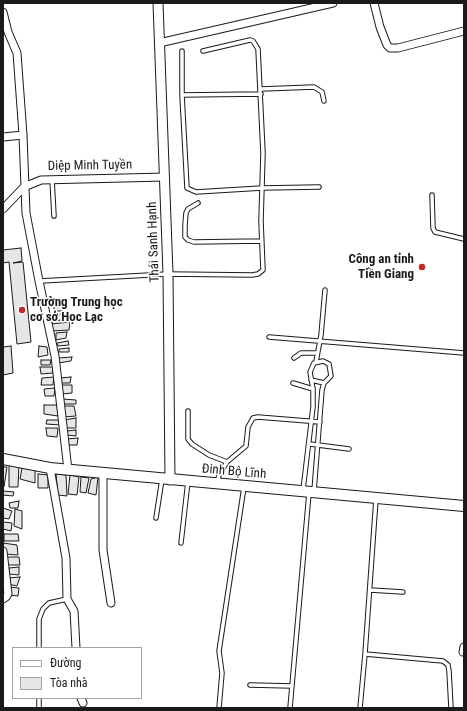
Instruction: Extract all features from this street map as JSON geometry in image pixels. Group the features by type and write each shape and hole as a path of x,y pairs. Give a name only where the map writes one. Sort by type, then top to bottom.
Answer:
{"main road":[{"name":"Đinh Bộ Lĩnh","path":"3,459 50,468 166,480 464,506"}],"street":[{"name":"Thái Sanh Hạnh","path":"158,3 168,274 166,480"},
{"path":"159,43 333,3"},
{"path":"374,3 380,27 387,46 390,48 398,48 464,31"},
{"path":"3,12 8,32 17,54 23,135 24,187 29,234 55,356 68,470"},
{"path":"3,137 23,135"},
{"name":"Diệp Minh Tuyền","path":"3,209 24,187 41,180 52,178 165,177"},
{"path":"50,468 66,558 68,599 74,611 76,647"},
{"path":"103,473 103,550 111,603"},
{"path":"3,551 8,594 6,598 3,599"},
{"path":"464,647 464,652"}],"lane":[{"path":"39,281 168,274 258,274 262,270 261,92 258,49 254,41 250,40 203,51"},
{"path":"182,51 182,95 187,188 196,192 262,188 319,187"},
{"path":"182,95 314,88 322,92 324,101"},
{"path":"52,178 54,216"},
{"path":"432,195 433,228 435,232 464,239"},
{"path":"198,203 188,209 186,213 185,225 186,237 188,240 194,242 261,241"},
{"path":"316,362 325,290"},
{"path":"269,337 464,353"},
{"path":"294,358 301,353 317,353"},
{"path":"290,708 309,492 313,389 311,367 316,362 323,361 329,364 331,376 324,384 318,444 309,492"},
{"path":"311,380 324,384"},
{"path":"293,383 313,389"},
{"path":"188,411 188,439 192,444 209,455 227,462"},
{"path":"217,484 219,476 227,462 246,446 248,427 253,418 258,417 320,422"},
{"path":"310,444 349,449"},
{"path":"156,518 166,480"},
{"path":"181,543 188,482"},
{"path":"219,708 222,673 219,651 244,486"},
{"path":"360,708 376,498"},
{"path":"370,590 403,592"},
{"path":"39,647 39,619 43,609 49,603 68,599"},
{"path":"365,654 443,661 448,665 451,708"},
{"path":"250,685 292,686"}],"building":[{"path":"21,248 22,261 13,263 23,262 31,342 17,344 9,262 3,263 3,250"},
{"path":"54,304 63,304 63,311 54,311"},
{"path":"69,313 69,318 52,322 54,315"},
{"path":"70,322 69,330 52,331 51,324"},
{"path":"67,332 66,338 56,340 56,333"},
{"path":"68,341 69,345 58,346 57,343"},
{"path":"11,346 13,373 3,375 3,347"},
{"path":"39,346 47,347 48,355 38,357"},
{"path":"69,348 69,352 59,352 59,349"},
{"path":"72,357 71,361 58,363 58,358"},
{"path":"41,360 51,360 50,365 41,365"},
{"path":"40,367 53,367 53,373 41,374"},
{"path":"54,377 53,385 41,385 42,378"},
{"path":"71,377 70,383 61,383 60,378"},
{"path":"61,385 72,385 72,393 62,394"},
{"path":"55,388 54,396 45,396 44,389"},
{"path":"63,399 76,400 76,404 63,404"},
{"path":"44,405 57,405 58,416 44,414"},
{"path":"63,406 74,406 76,416 63,417"},
{"path":"76,418 76,428 65,428 64,420"},
{"path":"47,420 59,420 60,425 46,424"},
{"path":"46,428 58,428 57,437 47,436"},
{"path":"76,430 76,436 67,435 67,431"},
{"path":"78,438 77,445 68,445 67,439"},
{"path":"9,465 19,465 18,487 9,487"},
{"path":"3,467 7,467 4,487 3,486"},
{"path":"22,468 35,470 35,483 20,479"},
{"path":"38,474 48,475 48,488 38,488"},
{"path":"56,474 66,475 67,496 58,495"},
{"path":"70,475 79,477 77,495 68,494"},
{"path":"81,477 89,478 86,493 80,492"},
{"path":"98,477 96,495 88,493 91,479"},
{"path":"3,491 14,492 13,496 3,495"},
{"path":"19,501 18,508 10,508 9,503"},
{"path":"3,508 12,511 9,519 3,518"},
{"path":"15,509 22,511 22,529 14,526"},
{"path":"3,522 12,523 11,531 3,529"},
{"path":"4,534 18,534 19,541 4,541"},
{"path":"3,543 17,545 18,555 4,554"},
{"path":"7,557 19,557 20,565 7,565"},
{"path":"19,567 19,575 9,574 9,568"},
{"path":"20,577 17,586 8,584 8,578"},
{"path":"9,587 19,588 18,596 9,595"}],"place":[{"name":"Công an tỉnh Tiền Giang","path":"422,267"},
{"name":"Trường Trung học cơ sở Học Lạc","path":"22,310"}]}
